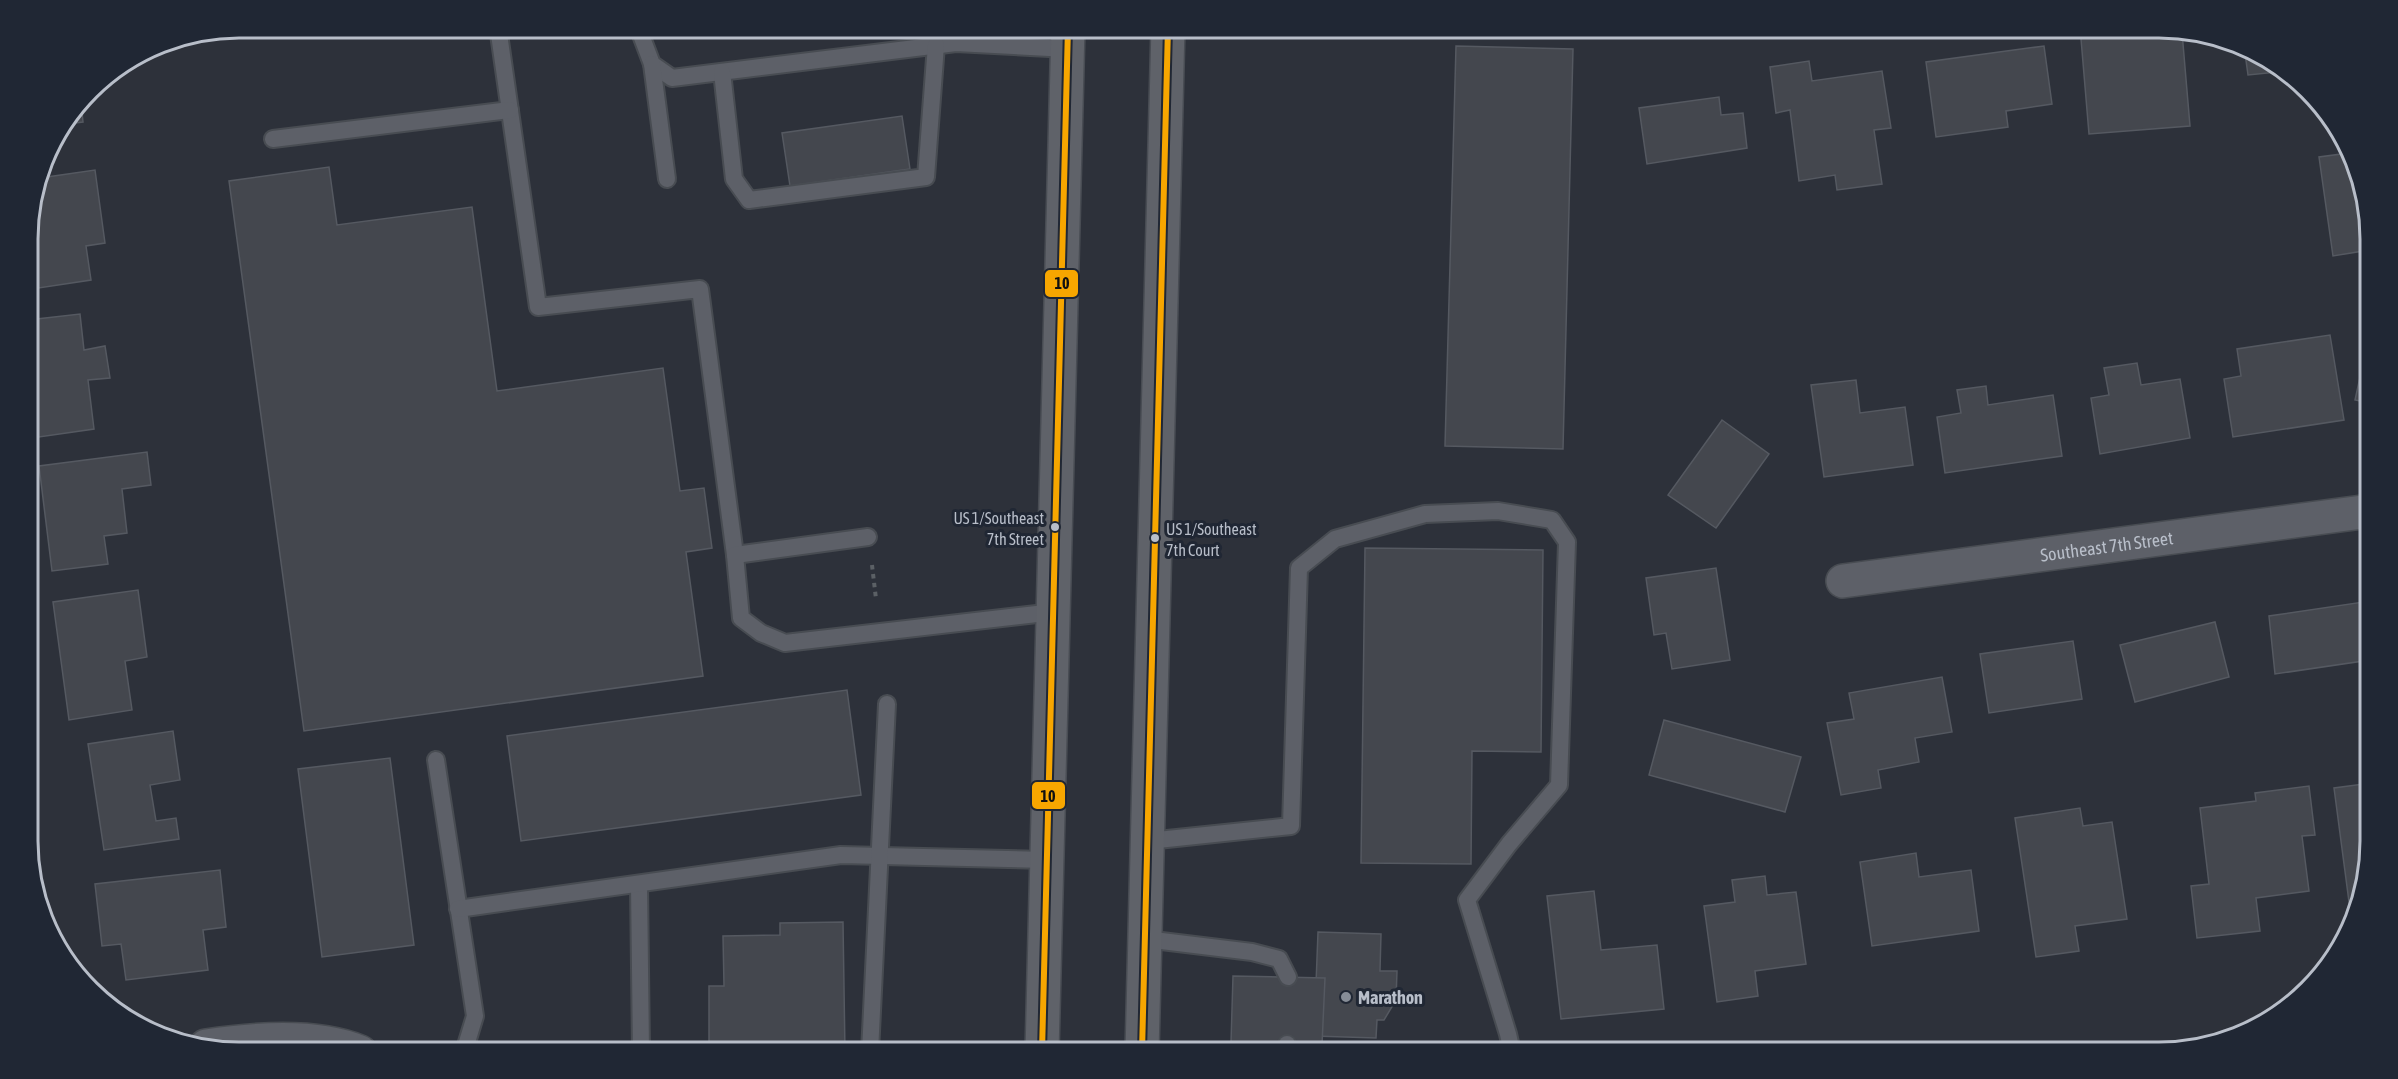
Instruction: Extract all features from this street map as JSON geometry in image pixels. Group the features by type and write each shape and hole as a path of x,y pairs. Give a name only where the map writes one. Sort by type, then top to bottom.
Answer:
{"main road":[{"path":"1042,1042 1068,38"},
{"path":"1142,1042 1168,38"}],"street":[{"name":"Southeast 7th Street","path":"1843,580 2361,512"},
{"path":"262,1042 290,1040 315,1042"}],"lane":[{"path":"500,38 538,307 700,288 735,555 741,618 761,633 785,643 1054,612"},
{"path":"642,38 652,64 667,179"},
{"path":"652,64 672,78 936,45 1068,38"},
{"path":"722,72 734,179 749,200 926,177 936,45"},
{"path":"273,139 510,110"},
{"path":"1148,841 1291,826 1299,568 1335,539 1425,514 1498,511 1552,520 1567,542 1559,785 1509,844 1467,900 1510,1041"},
{"path":"735,555 868,537"},
{"path":"870,1042 887,704"},
{"path":"436,760 475,1016 467,1042"},
{"path":"458,909 841,855 1047,860"},
{"path":"639,884 641,1042"},
{"path":"1145,939 1252,951 1279,959 1288,977"}],"building":[{"path":"2081,38 2183,39 2190,126 2089,134"},
{"path":"1456,46 1573,49 1563,449 1445,446"},
{"path":"2044,46 2052,104 2006,111 2008,127 1936,137 1926,62"},
{"path":"2246,57 2273,73 2248,75"},
{"path":"1809,61 1812,81 1882,71 1891,128 1874,130 1882,184 1837,190 1835,175 1799,181 1790,110 1776,113 1770,67"},
{"path":"1719,97 1721,115 1743,113 1747,148 1647,164 1639,108"},
{"path":"82,112 83,122 74,123"},
{"path":"902,116 910,169 790,186 782,133"},
{"path":"2341,152 2354,186 2359,212 2361,251 2333,256 2319,157 2341,154"},
{"path":"329,167 337,225 472,207 497,391 663,368 680,491 704,488 712,548 686,552 703,676 304,731 229,181"},
{"path":"95,170 105,243 86,246 91,280 38,288 39,212 47,177"},
{"path":"80,314 84,350 105,346 110,378 88,380 94,429 38,437 38,319"},
{"path":"2330,335 2344,420 2233,437 2224,379 2241,376 2237,349"},
{"path":"2137,363 2141,385 2180,379 2190,438 2100,454 2091,398 2109,395 2104,368"},
{"path":"2361,373 2361,401 2355,400"},
{"path":"1856,380 1860,413 1905,407 1913,465 1824,477 1811,385"},
{"path":"1986,386 1988,405 2053,395 2062,456 1945,473 1937,417 1961,413 1957,390"},
{"path":"1722,420 1769,454 1716,528 1668,495"},
{"path":"147,452 151,485 122,489 127,533 104,536 108,564 52,571 39,466"},
{"path":"1365,548 1543,550 1541,752 1472,751 1471,864 1361,863"},
{"path":"1716,568 1730,660 1672,669 1666,633 1654,635 1646,578"},
{"path":"138,590 147,657 125,661 132,710 69,720 53,602"},
{"path":"2361,602 2361,661 2275,674 2269,616"},
{"path":"2215,622 2229,677 2135,702 2120,645"},
{"path":"2073,641 2082,699 1989,713 1980,654"},
{"path":"1942,677 1952,732 1915,738 1919,762 1878,770 1881,788 1841,795 1827,723 1854,719 1849,693"},
{"path":"847,690 861,795 521,841 507,736"},
{"path":"1664,720 1801,757 1785,812 1649,775"},
{"path":"173,731 180,780 150,785 156,821 176,818 179,839 104,850 88,744"},
{"path":"390,758 414,945 322,957 298,769"},
{"path":"2361,784 2359,867 2350,906 2334,788"},
{"path":"2309,786 2315,835 2302,836 2309,891 2256,898 2260,931 2197,938 2191,886 2209,884 2200,808 2256,801 2255,793"},
{"path":"2080,808 2083,826 2112,822 2127,919 2075,926 2079,951 2036,957 2015,818"},
{"path":"1916,853 1919,877 1971,870 1979,931 1872,946 1860,862"},
{"path":"220,870 226,927 203,930 208,970 126,980 121,944 102,946 95,884"},
{"path":"1765,876 1767,895 1796,892 1806,964 1755,971 1758,996 1717,1002 1704,906 1735,902 1732,880"},
{"path":"1594,891 1601,950 1657,945 1664,1009 1561,1019 1547,896"},
{"path":"843,922 845,1042 709,1042 709,986 724,986 723,936 780,935 780,923"},
{"path":"1318,932 1381,934 1380,971 1397,971 1396,1000 1384,1020 1377,1020 1376,1038 1314,1036"},
{"path":"1233,976 1325,978 1322,1041 1231,1041"}],"transit line":[{"name":"10","path":"1042,1042 1068,38"},
{"name":"10","path":"1142,1042 1168,38"}],"place":[{"name":"US 1/Southeast 7th Street","path":"1055,527"},
{"name":"US 1/Southeast 7th Court","path":"1155,538"},
{"name":"Marathon","path":"1346,997"}]}
